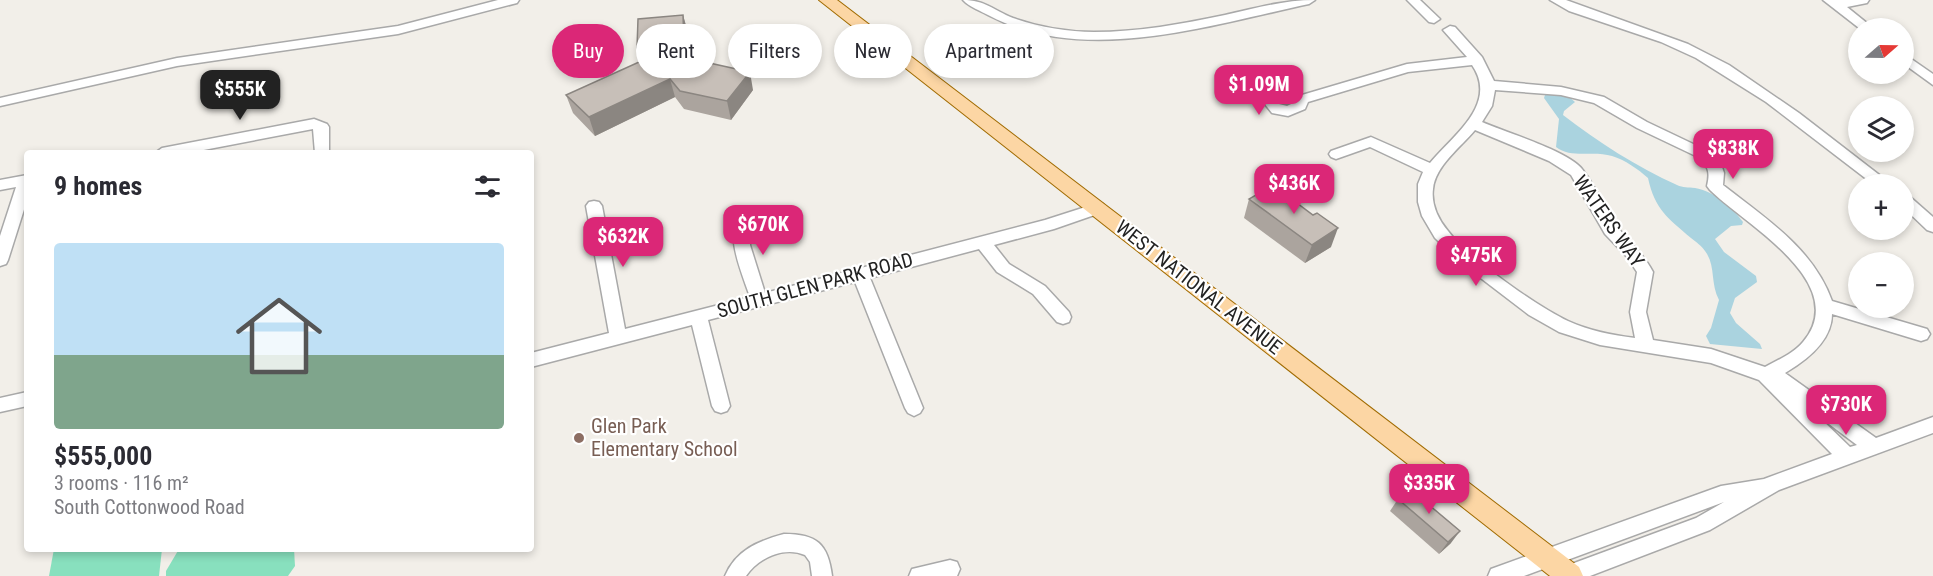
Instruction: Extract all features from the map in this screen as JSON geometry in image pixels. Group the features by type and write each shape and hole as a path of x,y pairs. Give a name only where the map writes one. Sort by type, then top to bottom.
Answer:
{"main road":[{"name":"WEST NATIONAL AVENUE","path":"826,0 1098,208 1563,571"}],"street":[{"path":"0,102 177,62 398,30 513,0"},
{"path":"969,0 1002,18 1045,32 1084,36 1126,35 1309,0"},
{"path":"1413,0 1434,19"},
{"path":"1556,0 1589,14 1671,42 1724,68 1869,174"},
{"path":"1833,3 1863,0"},
{"path":"1833,3 1853,18"},
{"path":"1450,30 1484,69 1489,85 1487,105 1432,170 1425,190 1431,217 1445,239 1532,309 1556,323 1605,340 1714,357 1780,378 1873,446"},
{"path":"1302,99 1407,68 1477,60"},
{"path":"1914,66 1933,81"},
{"path":"1489,85 1561,91 1588,97 1611,106 1642,125 1705,155 1714,164 1717,172 1715,186 1793,250 1816,281 1824,305 1822,325 1809,347 1766,375"},
{"path":"183,150 316,124 322,127 322,150"},
{"name":"WATERS WAY","path":"1473,124 1554,157 1581,177 1603,218 1633,253 1645,272 1638,312 1645,345"},
{"path":"1336,154 1366,141 1432,170"},
{"path":"0,185 24,180"},
{"path":"0,260 24,186"},
{"path":"594,206 618,337"},
{"name":"SOUTH GLEN PARK ROAD","path":"534,359 983,242 1068,219 1098,208"},
{"path":"1914,209 1933,226"},
{"path":"745,211 740,228 741,243 759,300"},
{"path":"983,242 1003,268 1039,290 1063,317"},
{"path":"861,274 914,408"},
{"path":"1824,305 1921,334"},
{"path":"698,316 721,406"},
{"path":"1766,375 1770,382 1846,456"},
{"path":"0,405 24,400"},
{"path":"1498,576 1563,571 1704,524 1772,484 1933,425"},
{"path":"735,576 741,564 758,552 793,542 808,546 817,552 821,558 822,576"},
{"path":"919,576 950,570"}],"green space":[{"path":"53,552 162,552 159,576 49,576"},
{"path":"177,552 294,552 295,566 288,576 166,576 166,571"}],"water":[{"path":"1545,95 1569,97 1575,102 1564,111 1563,115 1604,144 1677,185 1709,192 1722,200 1739,216 1743,222 1742,225 1731,226 1715,239 1724,252 1756,276 1757,282 1735,298 1730,313 1736,323 1760,344 1762,349 1710,344 1706,336 1711,328 1719,300 1711,262 1705,251 1659,206 1648,178 1636,168 1605,154 1569,153 1556,147 1559,119 1544,98"}],"building":[{"path":"683,15 683,24 638,24 638,19"},
{"path":"636,63 636,78 716,78 716,64 728,67 728,78 745,78 727,101 680,91 670,79 589,117 566,95 604,78 624,78 624,69"},
{"path":"1273,185 1313,215 1317,213 1338,228 1312,245 1249,199"},
{"path":"1410,489 1460,531 1448,542 1398,499"}],"place":[{"name":"Glen Park Elementary School","path":"579,438"}]}
